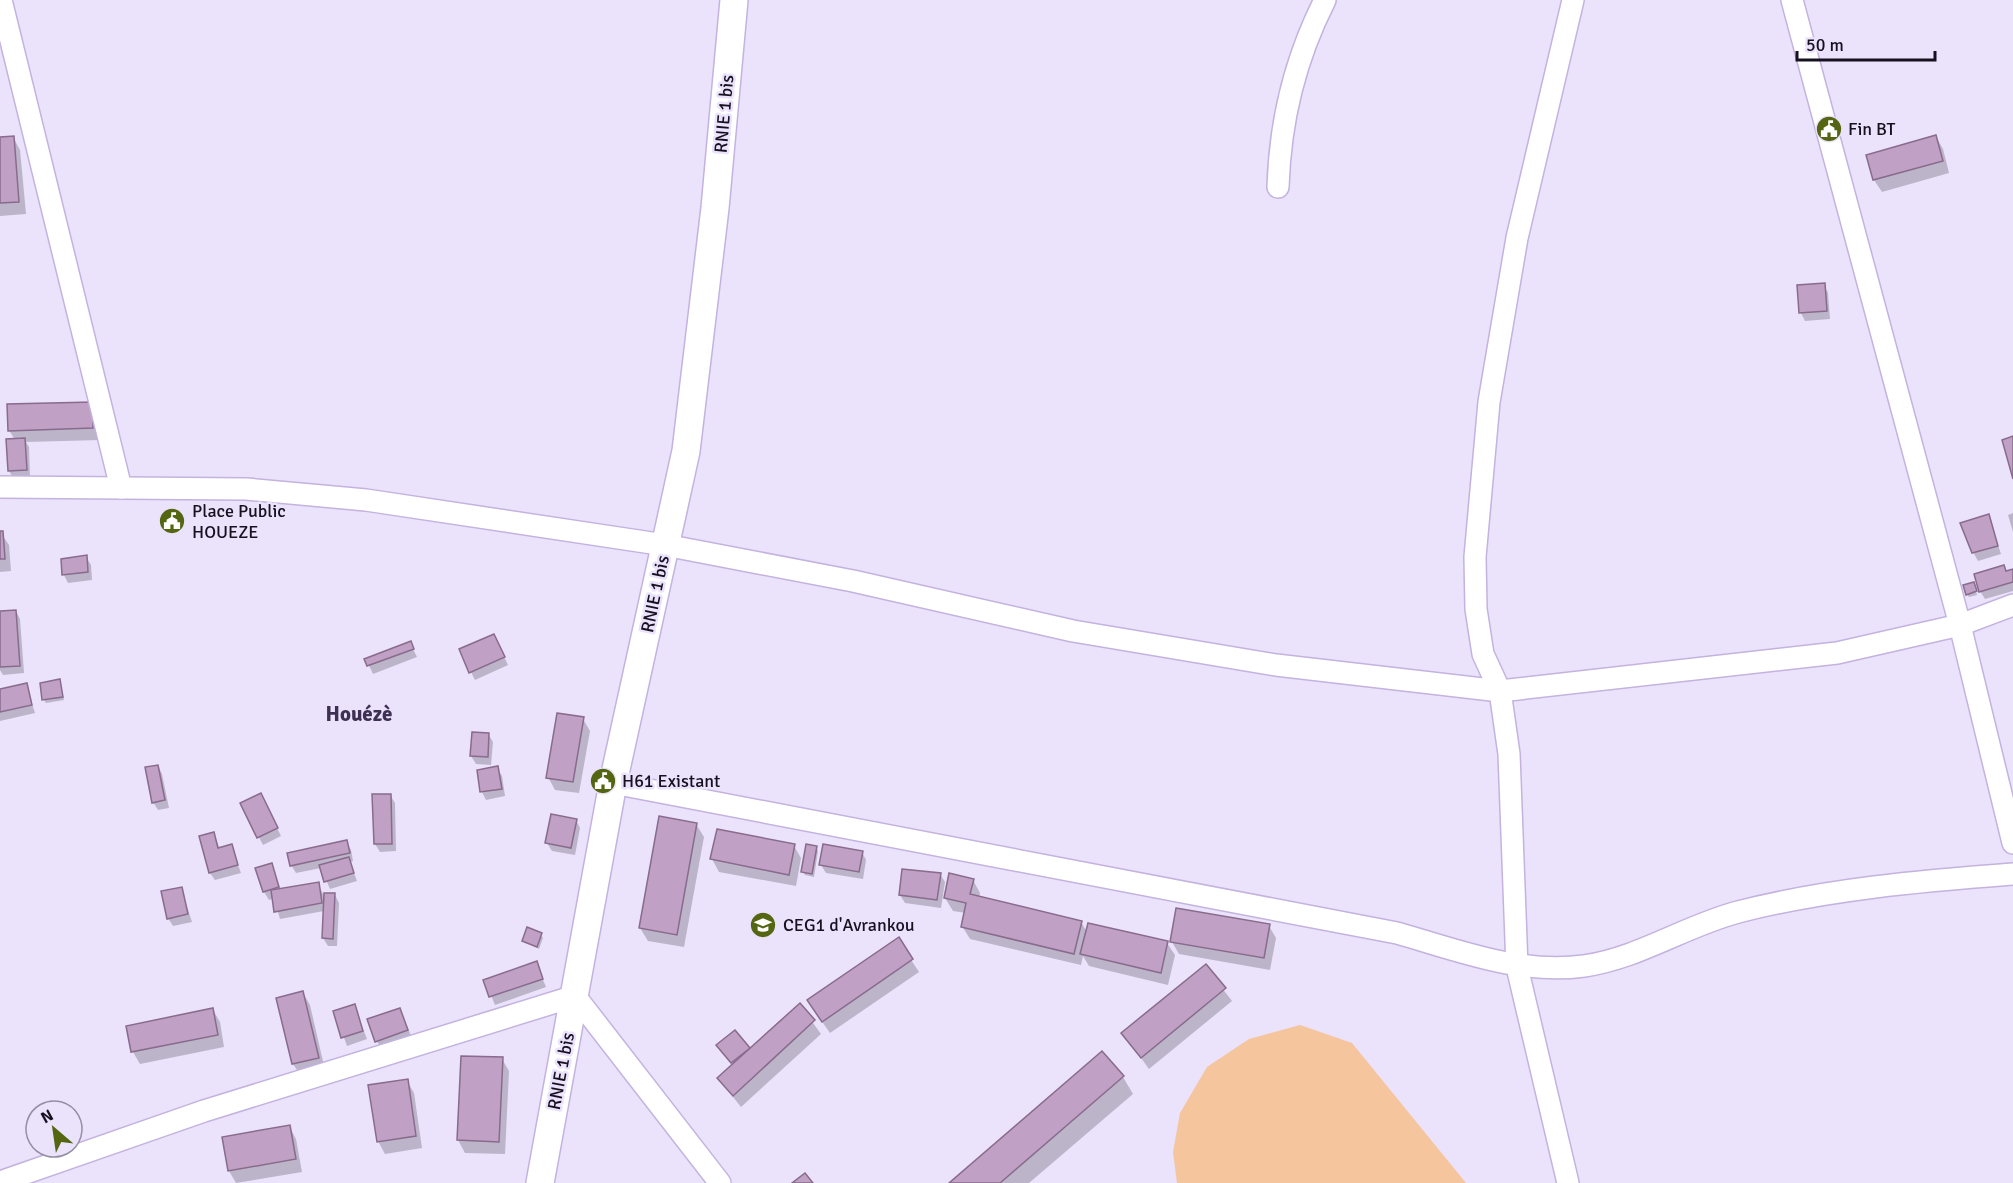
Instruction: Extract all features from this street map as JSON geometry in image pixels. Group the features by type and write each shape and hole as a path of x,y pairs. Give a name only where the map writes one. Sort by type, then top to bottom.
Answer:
{"main road":[{"name":"RNIE 1 bis","path":"540,1183 613,783 686,451 697,377 734,0"}],"street":[{"path":"1,0 121,488"},
{"path":"1278,187 1280,140 1300,55 1325,0"},
{"path":"1568,1183 1517,967 1509,754 1500,691 1483,654 1476,609 1475,558 1489,402 1516,238 1574,0"},
{"path":"1792,0 1959,625 2013,843"},
{"path":"0,487 246,489 366,500 665,545 853,581 1073,632 1276,665 1500,691 1837,653 1959,625 2013,605"},
{"path":"613,783 1397,933 1517,967 1583,966 1646,950 1707,922 1739,912 1892,883 2013,874"},
{"path":"0,1182 204,1111 575,996 720,1183"}],"shaded area":[{"path":"1300,1025 1352,1043 1466,1183 1177,1183 1173,1152 1180,1113 1207,1067 1249,1039"}],"building":[{"path":"1936,135 1943,161 1873,180 1866,155"},
{"path":"14,136 19,202 0,203 0,137"},
{"path":"1825,283 1827,311 1799,313 1797,285"},
{"path":"93,402 93,428 8,431 7,404"},
{"path":"2013,436 2013,479 2002,440"},
{"path":"25,438 27,470 8,471 6,439"},
{"path":"1989,514 1998,546 1972,553 1960,523"},
{"path":"0,531 3,531 5,559 0,559"},
{"path":"87,555 88,572 62,575 61,559"},
{"path":"2004,565 2006,571 2013,569 2013,582 1979,592 1974,574"},
{"path":"1974,582 1977,591 1966,595 1963,585"},
{"path":"16,610 20,666 0,667 0,611"},
{"path":"494,634 505,657 469,673 459,649"},
{"path":"411,641 414,649 367,666 364,659"},
{"path":"60,679 63,697 42,700 40,683"},
{"path":"27,683 32,705 0,712 0,689"},
{"path":"557,713 584,717 573,782 546,778"},
{"path":"472,732 489,733 488,757 470,756"},
{"path":"158,765 165,800 152,803 145,767"},
{"path":"498,766 502,789 480,792 477,770"},
{"path":"261,793 278,828 257,838 240,803"},
{"path":"372,794 391,794 392,844 374,844"},
{"path":"551,814 577,819 571,848 545,843"},
{"path":"659,816 697,823 677,935 639,928"},
{"path":"717,829 795,844 789,875 710,859"},
{"path":"214,832 218,848 232,844 238,865 209,873 199,836"},
{"path":"347,840 350,853 290,866 287,853"},
{"path":"806,844 817,846 812,874 801,872"},
{"path":"823,844 863,851 859,872 819,865"},
{"path":"349,857 354,873 324,882 319,865"},
{"path":"272,863 279,887 263,892 255,868"},
{"path":"902,869 941,873 937,900 899,895"},
{"path":"949,873 974,879 970,894 1082,921 1074,954 961,927 966,903 944,898"},
{"path":"319,882 322,903 274,912 271,890"},
{"path":"182,887 188,914 167,919 161,891"},
{"path":"324,893 335,893 333,939 322,938"},
{"path":"1176,908 1270,924 1264,958 1170,942"},
{"path":"1088,923 1168,941 1161,973 1080,954"},
{"path":"527,927 542,933 537,947 522,941"},
{"path":"899,937 913,959 822,1022 807,1000"},
{"path":"537,961 543,979 489,997 483,980"},
{"path":"1206,964 1226,988 1141,1058 1121,1033"},
{"path":"303,991 319,1058 292,1064 276,998"},
{"path":"800,1003 815,1020 733,1096 717,1078"},
{"path":"355,1004 363,1031 341,1038 333,1011"},
{"path":"213,1008 218,1035 131,1052 126,1026"},
{"path":"400,1008 408,1030 375,1042 367,1019"},
{"path":"735,1030 750,1048 731,1063 716,1045"},
{"path":"1102,1051 1124,1076 1000,1183 949,1183"},
{"path":"461,1056 503,1057 499,1142 457,1140"},
{"path":"408,1079 416,1136 377,1142 368,1085"},
{"path":"290,1125 296,1159 228,1171 222,1137"},
{"path":"805,1173 813,1183 792,1183"}],"place":[{"name":"Fin BT","path":"1829,129"},
{"name":"Place Public HOUEZE","path":"172,521"},
{"name":"H61 Existant","path":"603,781"},
{"name":"CEG1 d'Avrankou","path":"763,925"}],"district":[{"name":"Houézè","path":"359,714"}]}
